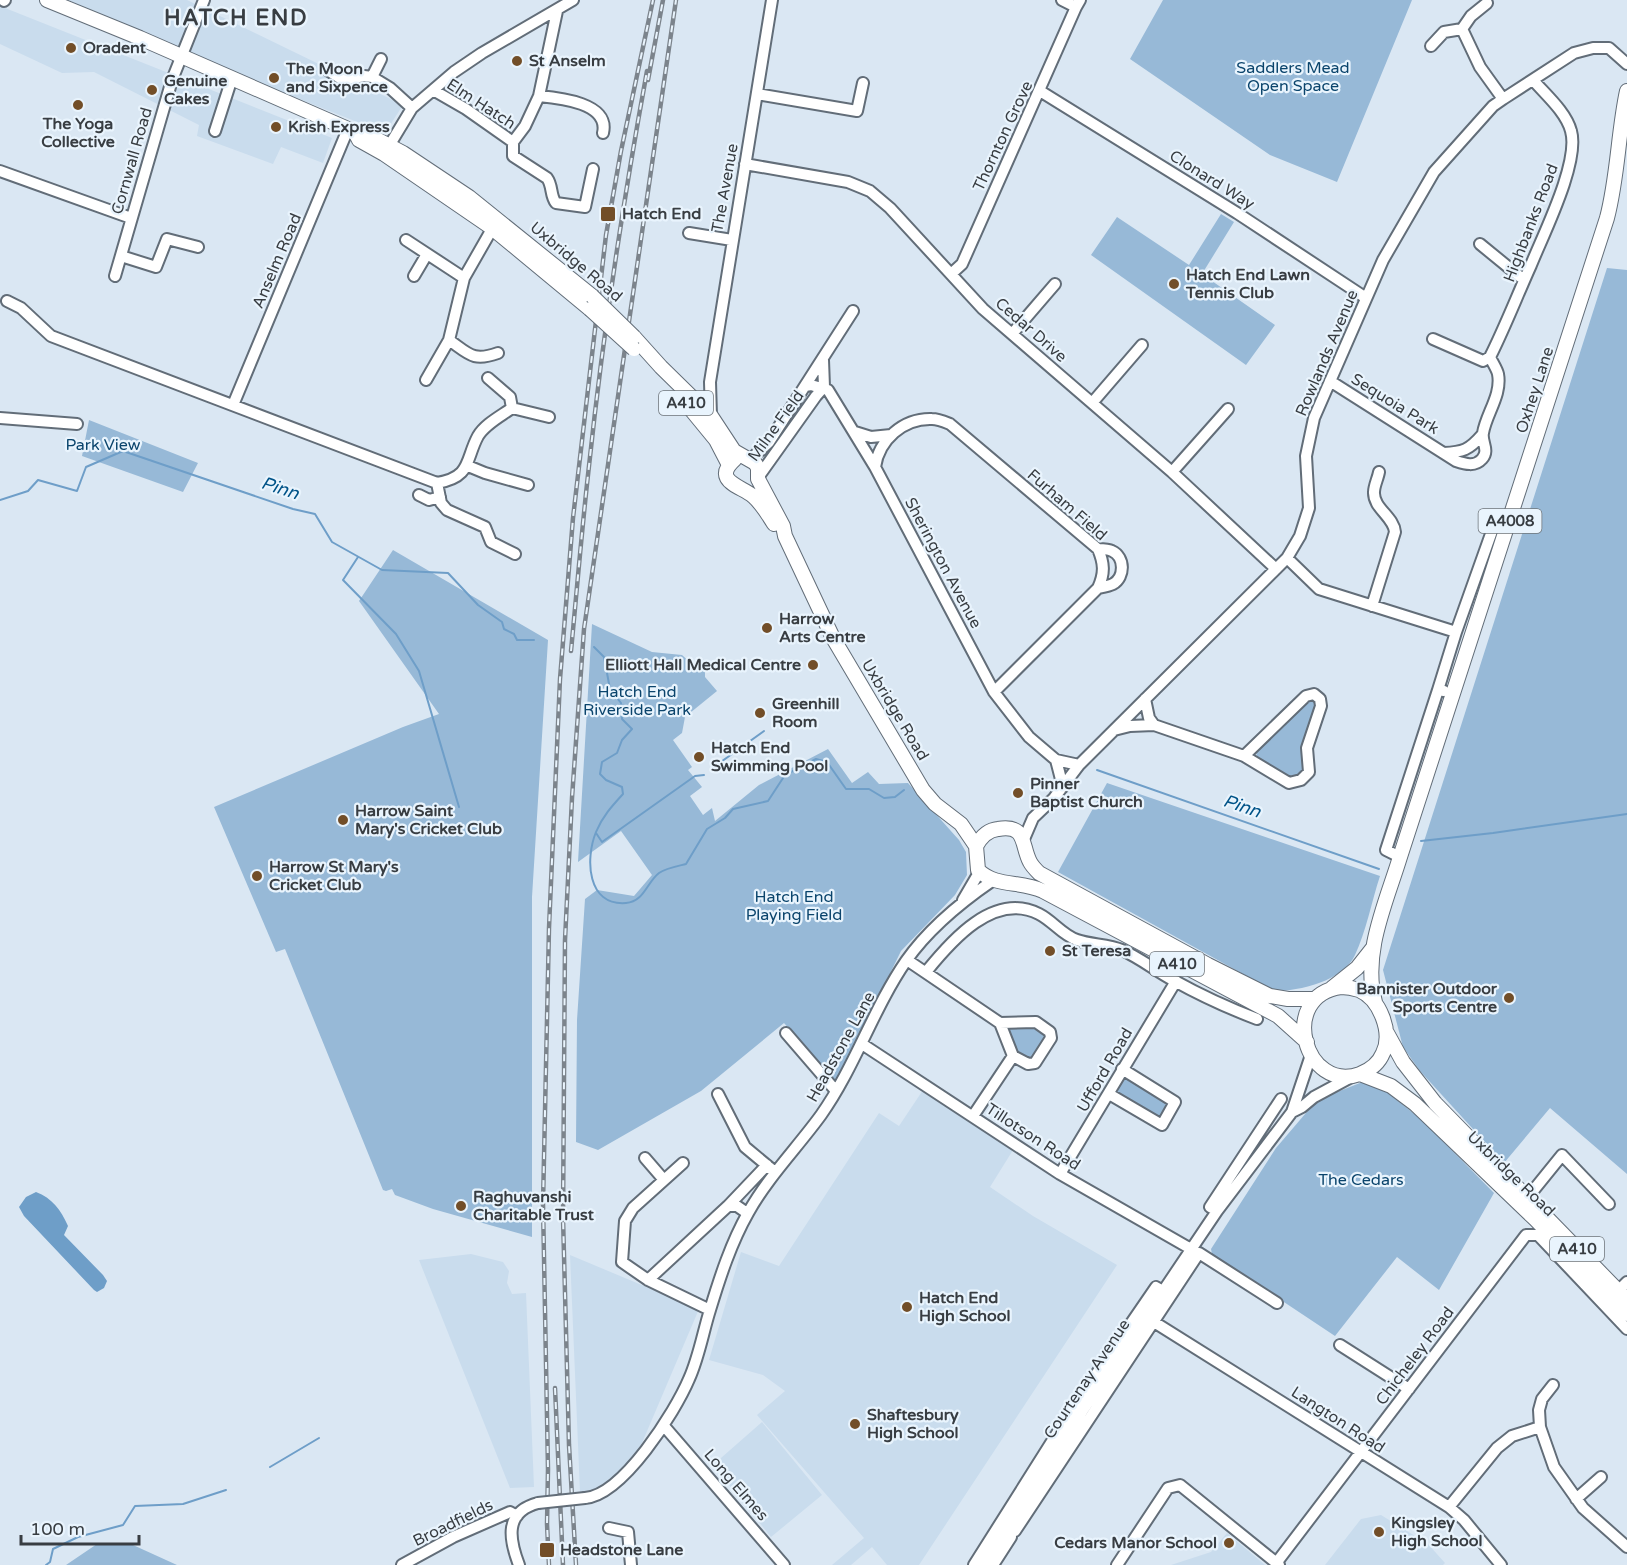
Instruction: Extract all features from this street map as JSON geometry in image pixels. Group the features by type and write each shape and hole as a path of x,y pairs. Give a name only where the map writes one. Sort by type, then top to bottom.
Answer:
{"main road":[{"name":"A410","path":"47,0 183,57"},
{"name":"Uxbridge Road","path":"183,57 352,131 363,132 495,223 574,288 611,313 634,343 661,367 695,405 729,465 726,472 728,480 736,488 757,500 784,536 833,638 923,790 935,804 962,825 976,846 978,870"},
{"name":"Oxhey Lane","path":"1375,1002 1370,978 1373,947 1607,218 1627,91"},
{"name":"Uxbridge Road","path":"387,149 403,153 469,197 495,223"},
{"name":"Uxbridge Road","path":"695,405 711,416 728,444 758,468 758,477 783,526 784,536"},
{"path":"729,465 734,459 747,458"},
{"path":"741,489 750,488 758,477"},
{"name":"Uxbridge Road","path":"962,825 986,833 998,829 1011,829"},
{"path":"978,870 992,881 1009,882 1020,876 1026,869 1029,861 1024,839 1011,829"},
{"path":"976,846 986,833"},
{"name":"A410","path":"1029,861 1040,873 1270,996 1314,999"},
{"name":"A410","path":"1009,882 1043,891 1278,1016 1309,1048"},
{"name":"Oxhey Lane","path":"1332,988 1357,968 1373,947"},
{"path":"1341,987 1359,990 1375,1002 1387,1033 1383,1054 1373,1067 1356,1075 1336,1076 1320,1067 1309,1048 1304,1027 1305,1017 1314,999 1332,988 1341,987"},
{"name":"Uxbridge Road","path":"1387,1033 1403,1062 1435,1103 1479,1150 1624,1291"},
{"name":"Uxbridge Road","path":"1356,1075 1391,1086 1415,1104 1535,1219 1627,1314"}],"street":[{"name":"Cornwall Road","path":"116,276 170,89 204,0"},
{"path":"387,149 412,108 433,90 482,53 573,0"},
{"name":"The Avenue","path":"711,416 710,382 772,0"},
{"path":"1062,0 1078,3"},
{"name":"Thornton Grove","path":"951,274 962,264 1078,3"},
{"path":"1431,46 1444,32 1462,29 1471,16 1487,3"},
{"path":"557,11 539,96 525,126 513,142 513,156 547,178 551,183 553,199 556,203 585,207 593,169"},
{"path":"1462,29 1480,67 1503,99"},
{"name":"Rowlands Avenue","path":"1024,839 1033,818 1063,787 1079,765 1287,558 1300,536 1309,508 1306,456 1314,418 1383,260 1434,172 1493,106 1574,53 1593,48 1609,48 1627,64"},
{"path":"372,77 381,59"},
{"path":"326,69 343,80 364,76 372,77 390,88 412,108"},
{"path":"215,131 232,78"},
{"name":"Highbanks Road","path":"1490,357 1511,316 1557,203 1574,147 1571,130 1562,114 1533,80"},
{"path":"757,93 858,111 863,83"},
{"name":"Elm Hatch","path":"433,90 466,109 513,142"},
{"name":"Clonard Way","path":"1040,91 1237,213 1366,298"},
{"path":"539,96 595,110 603,120 603,133"},
{"path":"402,125 403,153"},
{"name":"Anselm Road","path":"233,405 352,131"},
{"name":"Cedar Drive","path":"745,164 848,182 870,192 890,208 983,309 1172,472 1276,569"},
{"path":"0,171 131,218"},
{"path":"426,380 449,340 464,278 495,223"},
{"path":"689,233 732,240"},
{"path":"121,256 156,267 167,239 198,247"},
{"path":"406,240 464,278"},
{"path":"1480,244 1524,280"},
{"path":"414,276 427,254"},
{"path":"1012,334 1055,284"},
{"path":"7,301 21,308 51,336 437,483 451,481 468,466 479,434 512,408"},
{"name":"Milne Field","path":"747,458 769,442 824,360 853,311"},
{"path":"1432,339 1483,361 1490,357"},
{"path":"449,340 472,356 484,358 498,353"},
{"path":"1092,403 1142,345"},
{"name":"Sequoia Park","path":"1444,453 1461,452 1473,445 1482,435 1497,392 1498,375 1490,357"},
{"name":"Milne Field","path":"758,477 824,387 824,360"},
{"path":"489,378 510,397 512,408"},
{"name":"Sequoia Park","path":"1330,381 1456,461 1469,465 1480,462 1485,456 1486,447 1482,435"},
{"name":"The Avenue","path":"695,405 707,390 710,382"},
{"path":"805,386 824,387"},
{"name":"Sherington Avenue","path":"824,387 855,432 875,467 994,692 1029,737 1056,760 1079,765"},
{"path":"512,408 549,417"},
{"path":"1172,472 1228,409"},
{"path":"0,418 77,424"},
{"name":"Furham Field","path":"855,432 871,437 891,435 912,422 933,419 950,424 1098,549 1103,561 1103,576 1098,588"},
{"path":"875,467 877,455 891,435"},
{"path":"468,466 528,485"},
{"path":"1372,606 1395,532 1395,526 1378,505 1373,494 1379,472"},
{"path":"437,483 441,503 447,510 485,527 491,542 515,554"},
{"path":"419,495 429,500 440,498"},
{"path":"1400,857 1386,850 1456,632 1492,531"},
{"path":"994,692 1098,588 1112,585 1117,581 1122,572 1122,565 1116,553 1111,550 1098,549"},
{"path":"1287,558 1319,589 1456,632"},
{"path":"1438,690 1454,694"},
{"path":"1113,730 1130,726 1154,725 1244,756 1289,783 1301,780 1309,772 1306,748 1321,706 1320,699 1314,694 1306,696 1244,756"},
{"path":"1145,699 1149,717 1154,725"},
{"path":"1056,760 1063,787"},
{"path":"1011,829 1033,818"},
{"name":"Headstone Lane","path":"961,903 977,876 978,870"},
{"name":"Headstone Lane","path":"517,1516 524,1509 538,1503 594,1497 610,1488 635,1464 664,1426 689,1379 725,1264 747,1213 771,1168 821,1115 907,960 942,920 992,881"},
{"path":"926,972 948,945 990,914 1009,909 1027,909 1041,915 1075,940 1122,950 1176,981 1257,1019"},
{"path":"907,960 1000,1023 1013,1056 1028,1064 1035,1063 1051,1038 1050,1032 1036,1022 1000,1023"},
{"name":"Ufford Road","path":"1060,1174 1176,981"},
{"path":"786,1032 836,1091"},
{"name":"Tillotson Road","path":"862,1044 1060,1174 1195,1251 1277,1303"},
{"name":"Courtenay Avenue","path":"974,1565 1018,1520 1195,1251 1216,1211 1292,1112 1309,1048"},
{"path":"973,1116 1013,1056"},
{"path":"1109,1094 1162,1125 1175,1102 1122,1069"},
{"name":"Courtenay Avenue","path":"1292,1112 1314,1097 1356,1075"},
{"path":"648,1280 771,1168 746,1147 718,1094"},
{"name":"Courtenay Avenue","path":"1216,1211 1210,1207 1281,1099"},
{"path":"1269,1117 1281,1126"},
{"path":"1528,1197 1562,1155 1609,1204"},
{"path":"645,1158 664,1180"},
{"path":"683,1163 633,1208 625,1221 622,1262 648,1280 710,1310"},
{"path":"728,1206 736,1206 747,1213"},
{"name":"Chicheley Road","path":"1278,1563 1360,1451 1526,1235 1538,1235 1627,1329"},
{"name":"Courtenay Avenue","path":"993,1565 1008,1530 1079,1407 1160,1289 1195,1251"},
{"name":"Courtenay Avenue","path":"1018,1520 1079,1407 1150,1319 1160,1289"},
{"name":"Langton Road","path":"1150,1319 1449,1507 1464,1520 1501,1565"},
{"path":"1340,1344 1409,1389"},
{"path":"1553,1384 1542,1399 1539,1410 1540,1427 1554,1467 1576,1499 1627,1547"},
{"name":"Long Elmes","path":"664,1426 778,1563"},
{"path":"1449,1507 1497,1448 1512,1436 1540,1427"},
{"path":"1576,1499 1602,1477"},
{"path":"1117,1565 1168,1488 1180,1485 1265,1555 1278,1563"},
{"name":"Broadfields","path":"402,1565 498,1516 510,1512 517,1516"},
{"path":"517,1516 511,1535 512,1546 519,1565"},
{"path":"609,1528 628,1532 631,1565"},
{"name":"Courtenay Avenue","path":"983,1565 1001,1546"}],"shaded area":[{"path":"68,0 187,0 403,105 385,133 191,56 170,44"},
{"path":"0,6 332,138 323,163 281,147 273,164 197,136 199,125 94,72 62,73 0,44"},
{"name":"Hatch End High School","path":"923,1090 1013,1150 990,1187 1033,1216 1117,1265 919,1565 887,1565 872,1547 851,1565 832,1565 864,1538 757,1415 785,1391 763,1375 709,1360 741,1252 779,1266 879,1113 899,1126"},
{"path":"36,1192 51,1201 59,1210 68,1226 64,1235 103,1275 107,1281 104,1288 97,1292 94,1290 24,1216 19,1207 26,1197"},
{"path":"471,1254 503,1262 509,1271 507,1283 512,1294 526,1293 534,1487 510,1488 419,1260"},
{"path":"570,1255 699,1309 639,1450 602,1488 580,1492"},
{"path":"762,1422 822,1495 771,1537 713,1465"},
{"name":"Kingsley High School","path":"1381,1515 1428,1544 1445,1563 1443,1565 1325,1565 1361,1519"},
{"name":"Cedars Manor School","path":"1227,1533 1265,1565 1171,1565 1211,1552"}],"green space":[{"name":"Saddlers Mead Open Space","path":"1163,0 1412,0 1337,182 1270,155 1130,59"},
{"name":"Hatch End Lawn Tennis Club","path":"1221,214 1234,222 1202,274 1275,325 1246,365 1091,255 1117,217 1189,265"},
{"path":"1607,268 1627,270 1627,1174 1550,1108 1504,1163 1420,1071 1403,1047 1383,970"},
{"name":"Park View","path":"89,420 198,463 183,492 82,456"},
{"path":"393,550 548,640 532,897 532,1237 433,1209 395,1195 392,1189 383,1190 285,949 276,952 214,807 439,714 359,601"},
{"name":"Hatch End Playing Field","path":"592,624 652,652 682,655 693,665 705,667 705,677 717,691 685,717 682,733 673,740 692,767 688,770 702,787 690,796 703,815 712,808 715,821 759,785 828,749 852,783 868,772 879,784 908,783 959,840 966,852 967,875 955,895 901,951 837,1082 784,1023 701,1091 598,1150 576,1142 577,1020 585,899 597,890 634,896 652,875 621,831 578,862"},
{"path":"1308,699 1315,699 1318,708 1306,766 1300,777 1286,776 1257,759 1256,750"},
{"path":"1107,783 1380,876 1362,936 1349,964 1341,972 1320,983 1274,991 1058,872"},
{"path":"1030,1026 1046,1034 1045,1042 1034,1058 1026,1059 1018,1053 1008,1028"},
{"path":"1126,1076 1170,1102 1160,1120 1115,1093"},
{"name":"The Cedars","path":"1370,1079 1422,1120 1494,1193 1439,1290 1397,1257 1335,1336 1212,1254 1211,1249 1276,1148 1317,1100"},
{"path":"97,1544 133,1545 177,1565 66,1565"}],"waterway":[{"name":"Pinn","path":"0,500 28,491 38,480 77,491 86,467 123,451 293,509 315,514 332,542 382,570 448,573 478,605 502,622 504,629 514,634 517,640 534,640"},
{"path":"358,557 343,580 396,634 419,671 459,807"},
{"path":"594,647 604,657 610,689 621,703 622,719 632,729 622,740 617,753 602,762 600,774 606,780 622,787 623,794 598,827 591,855 590,867 596,889 603,897 613,902 626,903 637,899 659,873 686,864 707,829 725,818 733,809 768,801 785,775 816,759 827,762 846,789 869,789 884,798 895,797 904,790"},
{"path":"718,764 764,731"},
{"name":"Pinn","path":"1097,770 1379,869"},
{"path":"596,833 602,842 695,776 704,775"},
{"name":"Pinn","path":"1421,841 1627,814"},
{"path":"270,1467 319,1438"},
{"path":"46,1565 50,1562 53,1549 78,1537 123,1525 135,1506 183,1504 226,1490"}],"railway":[{"path":"549,1565 543,1204 549,928 560,679 573,518 606,235 653,0"},
{"path":"648,80 663,0"},
{"path":"576,1565 569,1445 563,1217 565,940 572,798 584,629 676,0"},
{"path":"571,651 586,489 607,318 647,71"},
{"path":"555,1388 563,1565"}],"place":[{"name":"Oradent","path":"71,48"},
{"name":"St Anselm","path":"517,61"},
{"name":"The Moon and Sixpence","path":"274,78"},
{"name":"Genuine Cakes","path":"152,90"},
{"name":"The Yoga Collective","path":"78,105"},
{"name":"Krish Express","path":"276,127"},
{"name":"Hatch End","path":"608,214"},
{"name":"Hatch End Lawn Tennis Club","path":"1174,284"},
{"name":"Harrow Arts Centre","path":"767,628"},
{"name":"Elliott Hall Medical Centre","path":"813,665"},
{"name":"Greenhill Room","path":"760,713"},
{"name":"Hatch End Swimming Pool","path":"699,757"},
{"name":"Pinner Baptist Church","path":"1018,793"},
{"name":"Harrow Saint Mary's Cricket Club","path":"343,820"},
{"name":"Harrow St Mary's Cricket Club","path":"257,876"},
{"name":"St Teresa","path":"1050,951"},
{"name":"Bannister Outdoor Sports Centre","path":"1509,998"},
{"name":"Raghuvanshi Charitable Trust","path":"461,1206"},
{"name":"Hatch End High School","path":"907,1307"},
{"name":"Shaftesbury High School","path":"855,1424"},
{"name":"Kingsley High School","path":"1379,1532"},
{"name":"Cedars Manor School","path":"1229,1543"},
{"name":"Headstone Lane","path":"547,1550"}],"district":[{"name":"HATCH END","path":"236,18"}],"park label":[{"name":"Hatch End Riverside Park","path":"637,701"}]}
